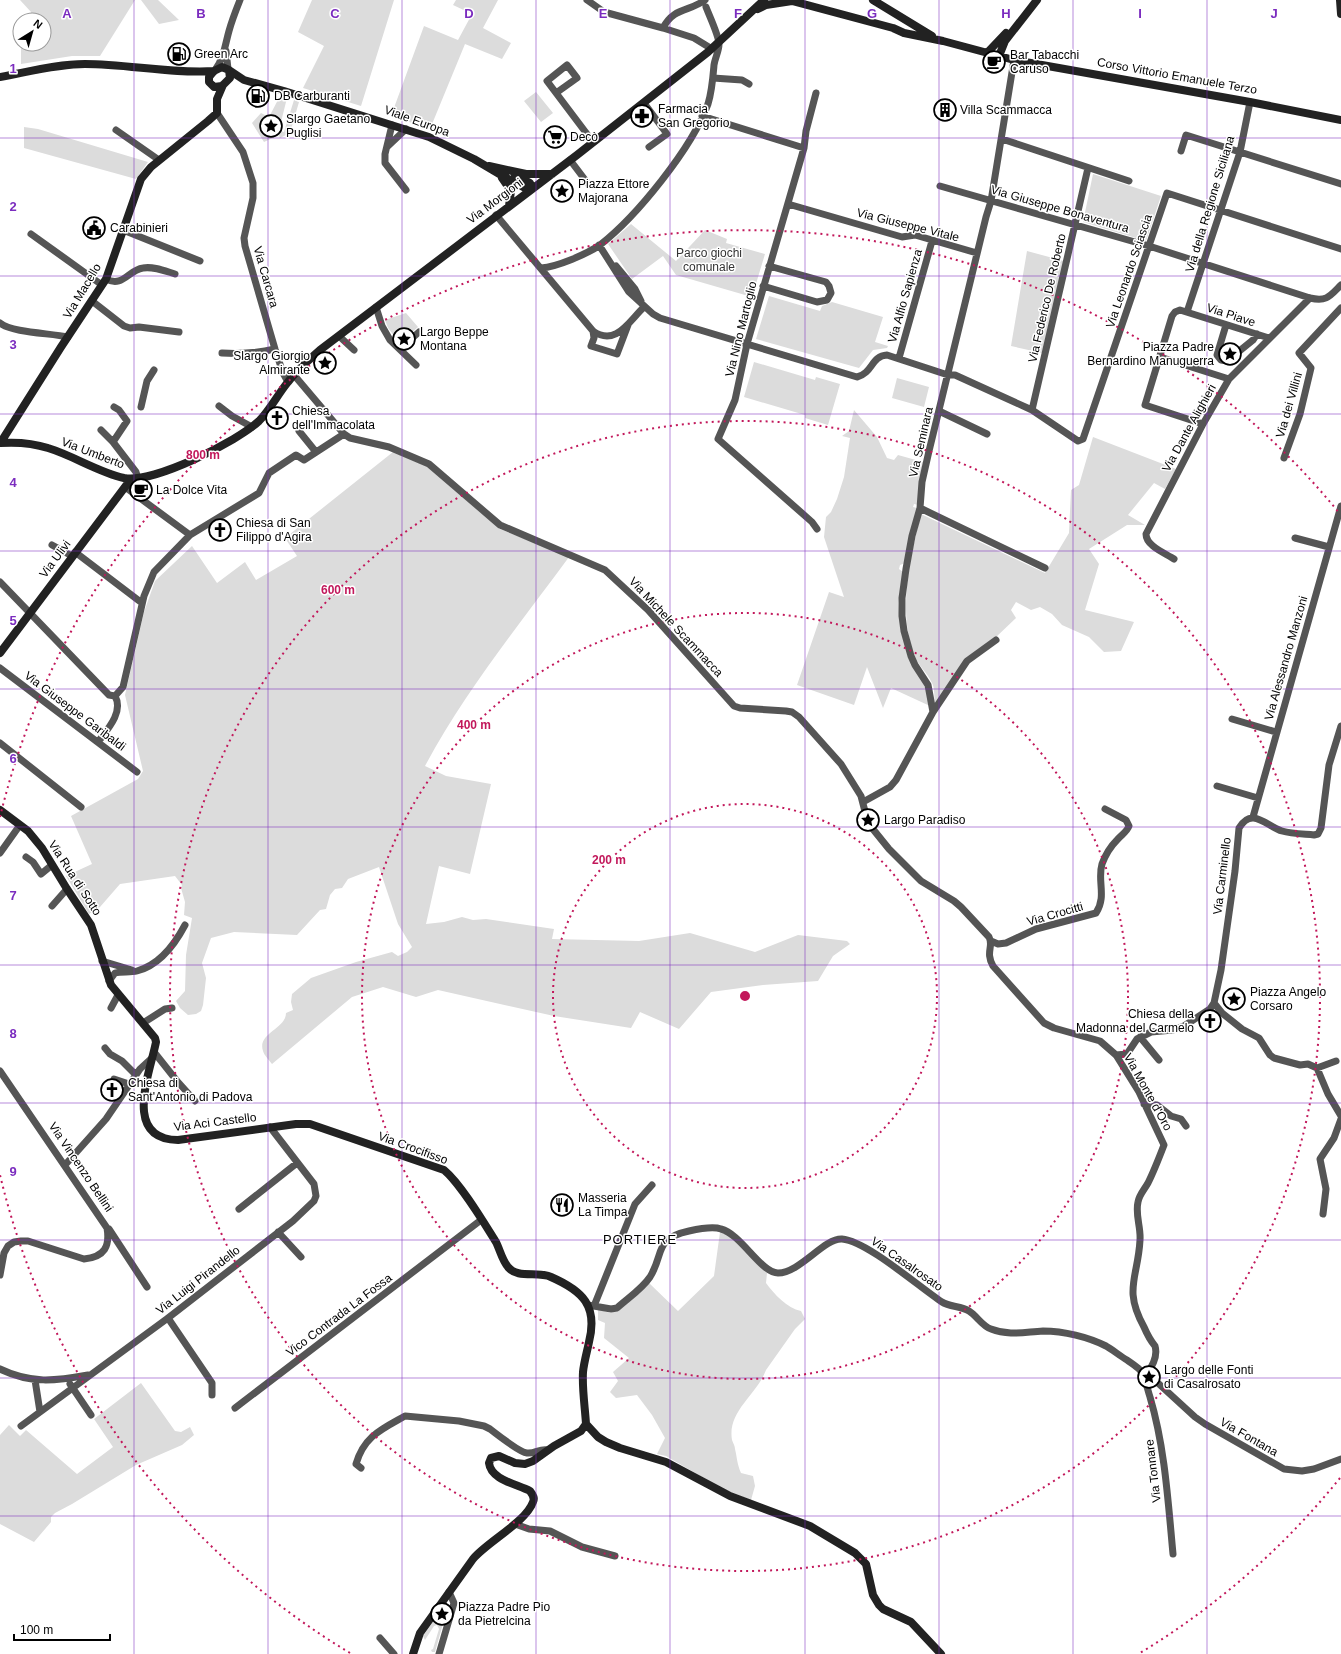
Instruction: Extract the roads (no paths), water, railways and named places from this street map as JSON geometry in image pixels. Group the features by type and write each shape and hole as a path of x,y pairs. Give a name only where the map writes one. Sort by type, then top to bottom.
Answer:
{"street":[{"path":"217,98 210,84 209,77 220,63 240,0"},
{"name":"Via Morgioni","path":"291,378 320,350 552,174 713,48 764,0"},
{"path":"872,0 943,42"},
{"path":"987,53 1038,0"},
{"path":"1340,0 1341,14"},
{"name":"Corso Vittorio Emanuele Terzo","path":"754,11 766,5 792,1 893,28 904,33 1014,60 1250,102 1341,120"},
{"path":"592,2 604,12 694,38 713,48"},
{"path":"541,268 548,268 599,245 627,220 672,167 690,139 702,116 708,103 714,64 713,48 705,3 674,13 667,20 663,28"},
{"path":"999,56 1005,41 1022,18"},
{"path":"893,28 904,29 908,25 908,22"},
{"path":"216,113 217,98 230,78 226,46"},
{"path":"713,48 714,64"},
{"name":"Via Seminara","path":"934,712 928,685 915,665 904,630 902,598 912,536 920,508 922,482 926,460 991,200 1014,60"},
{"path":"0,77 70,65 85,64 115,65 184,72 214,71 222,67 244,80"},
{"path":"184,72 201,77 217,87 244,80"},
{"path":"713,78 742,80 749,84"},
{"name":"Viale Europa","path":"244,80 284,90 406,129 449,146 501,172"},
{"path":"556,93 593,142"},
{"name":"Via Nino Martoglio","path":"816,93 806,131 804,148 746,344 735,400 718,439 812,522 817,529"},
{"name":"Via della Regione Siciliana","path":"1187,312 1240,152 1250,102"},
{"path":"644,103 667,134 649,147"},
{"name":"Via Macello","path":"1,442 104,282 141,179 151,167 216,113"},
{"name":"Via Carcara","path":"216,113 243,152 253,183 253,198 244,238 245,246 283,373 291,378 344,434"},
{"path":"702,116 804,148"},
{"path":"392,125 385,154 385,163 406,190"},
{"path":"388,146 406,129"},
{"path":"116,130 159,160"},
{"path":"1181,151 1186,135 1341,184"},
{"path":"1002,139 1129,181"},
{"path":"570,160 589,185"},
{"name":"Via Federico De Roberto","path":"1032,410 1088,168"},
{"path":"501,172 552,174"},
{"path":"501,172 525,180 530,183 532,189"},
{"path":"501,172 511,191 509,206"},
{"name":"Via Giuseppe Bonaventura","path":"940,186 1149,246 1310,298"},
{"name":"Via Leonardo Sciascia","path":"746,344 857,377 868,372 874,361 882,355 899,358 948,375 955,375 1032,410 1078,441 1083,439 1167,193 1221,210"},
{"name":"Via Giuseppe Vitale","path":"788,204 902,237 915,235 977,253"},
{"path":"1221,210 1341,249"},
{"path":"496,215 593,331 603,336 615,334 628,324 644,307"},
{"path":"123,230 200,261"},
{"path":"31,234 104,282 120,281 141,268 148,267 175,274"},
{"name":"Via Alfio Sapienza","path":"899,358 932,241"},
{"path":"599,245 629,292 644,307 660,318 746,344"},
{"path":"763,286 817,302 822,302 830,297 831,289 826,282 769,266"},
{"path":"1310,298 1324,300 1341,285"},
{"name":"Via Dante Alighieri","path":"1174,559 1151,544 1146,538 1146,534 1203,424 1229,379 1310,298"},
{"path":"92,301 124,326 130,328 139,327 179,332"},
{"path":"376,307 382,326 390,340 416,365"},
{"name":"Via dei Villini","path":"1284,458 1300,414 1311,368 1299,353 1341,308"},
{"path":"1187,312 1180,310 1175,312 1172,316 1146,405 1203,424"},
{"name":"Via Piave","path":"1187,312 1269,338"},
{"path":"0,323 4,326 23,330 68,336"},
{"path":"593,331 594,338 591,346 617,354 628,324"},
{"path":"1226,325 1216,355 1221,360 1227,361 1232,358 1253,340 1257,334"},
{"path":"400,349 420,332"},
{"path":"338,336 354,350"},
{"path":"222,353 235,354 275,349"},
{"path":"1160,357 1229,379"},
{"path":"141,407 147,381 154,370"},
{"name":"Via Umberto","path":"1,442 48,448 112,474 134,479 173,468 191,461 243,434 262,418 291,378"},
{"path":"219,406 232,416 252,427"},
{"path":"113,442 126,421 122,414 114,407"},
{"path":"939,411 987,434"},
{"path":"101,430 113,442 136,472 134,479"},
{"path":"299,431 316,452"},
{"path":"116,696 123,687 142,603 154,572 190,535 260,493 270,473 296,456 304,460 344,434"},
{"name":"Via Michele Scammacca","path":"344,434 350,438 389,447 434,468 500,524 605,570 648,610 734,706 740,708 792,712 799,717 841,764 855,785 863,802 868,823 889,849 921,881 954,901 961,907 991,941"},
{"name":"Via Ulivi","path":"0,653 125,487 134,479"},
{"path":"125,487 190,535"},
{"name":"Via Alessandro Manzoni","path":"1253,818 1276,732 1341,506"},
{"path":"920,508 1045,568"},
{"path":"1295,538 1329,547"},
{"path":"52,545 74,554 142,603"},
{"path":"0,582 108,695 116,696"},
{"path":"863,802 890,787 896,780 934,712 967,661 996,640"},
{"name":"Via Giuseppe Garibaldi","path":"0,668 137,772"},
{"path":"98,742 113,723 118,706 116,696"},
{"path":"1232,719 1276,732"},
{"path":"1253,818 1259,819 1281,830 1314,835 1318,834 1321,828 1330,765 1341,726"},
{"path":"0,743 81,807"},
{"path":"1217,786 1258,798"},
{"name":"Via Crocitti","path":"991,941 998,944 1006,943 1036,929 1096,913 1099,909 1102,894 1102,866 1113,844 1128,829 1129,826 1126,820 1105,809"},
{"name":"Via Rua di Sotto","path":"0,810 28,831 42,848 90,924 109,981 118,995 155,1038 156,1042 154,1055"},
{"name":"Via Carminello","path":"1214,1003 1222,963 1235,871 1239,828 1242,822 1253,818"},
{"path":"0,853 20,825"},
{"path":"26,857 33,862 41,874 52,865"},
{"path":"52,906 67,889"},
{"path":"109,981 115,973 136,971 160,957 179,937 186,925"},
{"name":"Via Monte d'Oro","path":"991,941 989,958 993,966 1044,1023 1054,1028 1100,1041 1116,1055 1144,1104 1164,1145 1148,1182 1141,1194 1136,1214 1140,1232 1140,1240 1132,1291 1136,1314 1157,1352 1156,1358 1145,1371"},
{"path":"102,961 136,971"},
{"path":"111,1008 118,995"},
{"path":"1116,1055 1127,1054 1133,1042 1151,1032 1174,1030 1184,1026 1210,1009 1214,1003 1222,1013 1242,1029 1259,1038 1270,1055 1274,1058 1300,1065 1308,1064 1317,1068 1328,1094 1341,1118 1334,1138 1320,1159 1326,1188 1323,1214"},
{"path":"143,1023 165,1009 172,1008"},
{"path":"1140,1037 1159,1060"},
{"path":"105,1048 110,1054 122,1061 136,1075"},
{"path":"65,1165 106,1119 129,1084 154,1055 195,1100"},
{"name":"Via Aci Castello","path":"154,1055 143,1104 146,1119 153,1131 169,1140 296,1124 310,1124"},
{"path":"1317,1068 1336,1061"},
{"name":"Via Vincenzo Bellini","path":"0,1071 107,1228 108,1244 102,1252 92,1258 84,1259 28,1241 14,1242 8,1246 4,1253 0,1275"},
{"path":"114,1079 129,1084"},
{"path":"1144,1104 1156,1105 1171,1116 1181,1119 1186,1126"},
{"name":"Via Crocifisso","path":"310,1124 444,1170 455,1181 481,1220 496,1243 507,1266 514,1272 551,1277 581,1296 591,1305"},
{"name":"Via Luigi Pirandello","path":"21,1426 168,1318 308,1208 314,1201 316,1196 314,1184 270,1127"},
{"path":"239,1209 297,1163"},
{"path":"413,1654 420,1633 479,1552 516,1524 534,1501 534,1495 492,1472 489,1463 491,1458 499,1456 515,1463 525,1464 533,1461 548,1450 581,1431 586,1424 583,1373 592,1321 591,1305 635,1204 652,1185"},
{"name":"Vico Contrada La Fossa","path":"235,1408 481,1220"},
{"path":"107,1228 146,1287"},
{"name":"Via Casalrosato","path":"591,1305 611,1309 617,1308 649,1277 664,1243 675,1235 691,1230 720,1228 726,1231 744,1244 770,1271 776,1273 784,1272 806,1261 835,1240 843,1239 866,1248 944,1303 966,1309 976,1316 987,1328 1001,1333 1017,1334 1053,1332 1076,1336 1106,1346 1145,1371"},
{"path":"278,1232 301,1257"},
{"path":"168,1318 212,1382 212,1395"},
{"path":"0,1370 35,1380 67,1379 89,1375"},
{"name":"Via Fontana","path":"1145,1371 1205,1424 1284,1470 1302,1471 1314,1469 1341,1459"},
{"name":"Via Tonnare","path":"1145,1371 1147,1388 1157,1421 1163,1451 1173,1554"},
{"path":"67,1379 91,1415"},
{"path":"35,1380 40,1412"},
{"path":"361,1468 356,1464 361,1448 382,1429 405,1416 466,1422 490,1429 521,1451 535,1453 543,1449 548,1450"},
{"path":"586,1424 598,1437 606,1442 620,1448 666,1462 730,1496 810,1526 855,1553 866,1564 873,1594 878,1605 883,1609 911,1622 942,1654"},
{"path":"516,1524 529,1529 550,1531 582,1547 615,1556"},
{"path":"439,1654 454,1603 449,1592"},
{"path":"380,1638 394,1654"}],"place":[{"name":"Green Arc","path":"179,54"},
{"name":"Bar Tabacchi Caruso","path":"994,62"},
{"name":"DB Carburanti","path":"258,96"},
{"name":"Villa Scammacca","path":"945,110"},
{"name":"Farmacia San Gregorio","path":"642,116"},
{"name":"Slargo Gaetano Puglisi","path":"271,126"},
{"name":"Decò","path":"555,137"},
{"name":"Piazza Ettore Majorana","path":"562,191"},
{"name":"Carabinieri","path":"94,228"},
{"name":"Largo Beppe Montana","path":"404,339"},
{"name":"Piazza Padre Bernardino Manuguerra","path":"1230,354"},
{"name":"Slargo Giorgio Almirante","path":"325,363"},
{"name":"Chiesa dell'Immacolata","path":"277,418"},
{"name":"La Dolce Vita","path":"141,490"},
{"name":"Chiesa di San Filippo d'Agira","path":"220,530"},
{"name":"Largo Paradiso","path":"868,820"},
{"name":"Piazza Angelo Corsaro","path":"1234,999"},
{"name":"Chiesa della Madonna del Carmelo","path":"1210,1021"},
{"name":"Chiesa di Sant'Antonio di Padova","path":"112,1090"},
{"name":"Masseria La Timpa","path":"562,1205"},
{"name":"Largo delle Fonti di Casalrosato","path":"1149,1377"},
{"name":"Piazza Padre Pio da Pietrelcina","path":"442,1614"}],"district":[{"name":"PORTIERE","path":"640,1239"}],"park label":[{"name":"Parco giochi comunale","path":"709,260"}]}
